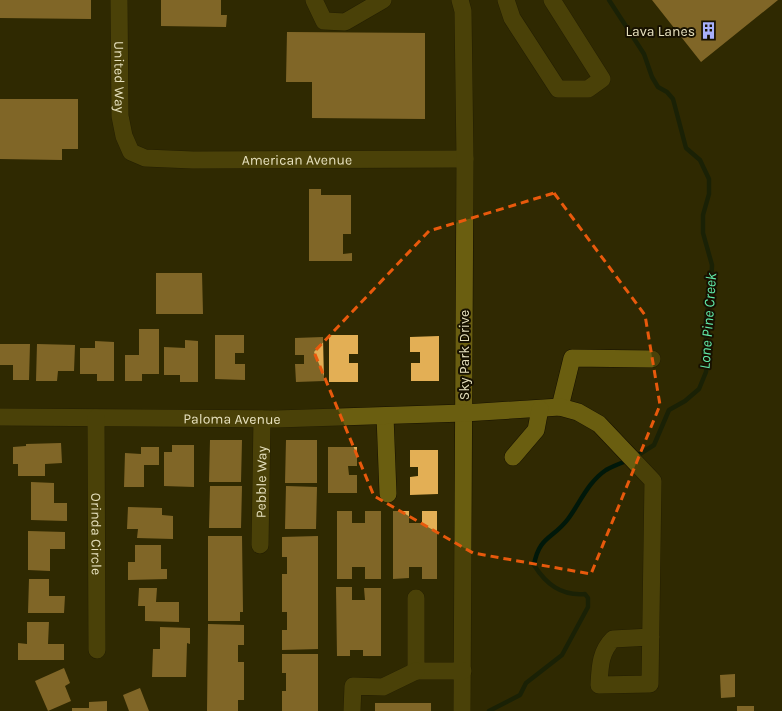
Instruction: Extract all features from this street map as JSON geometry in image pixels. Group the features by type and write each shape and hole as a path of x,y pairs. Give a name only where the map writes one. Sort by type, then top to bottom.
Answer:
{"street":[{"name":"United Way","path":"119,0 120,116 124,136 131,152"},
{"path":"314,0 324,21 345,22 382,0"},
{"name":"Sky Park Drive","path":"460,0 463,11 465,159 462,711"},
{"path":"506,0 512,18 558,89 588,89 602,79 552,0"},
{"name":"American Avenue","path":"131,152 145,158 193,160 465,159"},
{"path":"651,637 653,481 599,424 578,412 560,407 572,358 652,359"},
{"name":"Paloma Avenue","path":"0,417 262,419 464,413 560,407"},
{"path":"513,457 536,430 540,409"},
{"path":"385,416 388,494"},
{"name":"Orinda Circle","path":"96,418 97,650"},
{"name":"Pebble Way","path":"260,545 262,419"},
{"path":"416,598 416,671"},
{"path":"352,711 353,686 383,687 416,671 462,671"}],"highlighted area":[{"path":"554,193 645,315 660,405 591,574 473,553 374,496 314,352 429,231"}],"building":[{"path":"0,0 91,0 91,19 0,18"},
{"path":"161,0 221,0 221,15 227,15 226,27 161,26"},
{"name":"Lava Lanes","path":"652,0 778,0 701,62"},
{"path":"287,32 425,33 425,119 312,118 312,82 286,82"},
{"path":"0,99 78,99 78,149 62,149 62,160 0,159"},
{"path":"309,189 321,189 321,195 351,195 351,234 343,234 343,254 352,253 352,261 309,261"},
{"path":"156,273 202,273 203,314 156,314"},
{"path":"139,329 159,329 159,374 142,374 142,381 125,381 125,355 139,355"},
{"path":"215,335 244,335 244,353 235,353 235,364 245,364 245,380 215,379"},
{"path":"329,335 358,335 358,354 349,354 349,363 358,363 358,382 329,382"},
{"path":"439,336 439,381 411,381 411,363 420,363 420,352 410,352 410,337"},
{"path":"323,337 324,381 296,382 295,364 304,364 304,355 295,355 295,338"},
{"path":"185,340 198,341 198,382 180,382 180,375 164,375 164,347 185,348"},
{"path":"95,341 114,342 114,381 97,381 97,374 80,374 80,348 95,348"},
{"path":"0,344 30,344 29,380 13,380 13,365 0,365"},
{"path":"37,344 75,345 74,371 58,371 57,381 36,381"},
{"path":"210,440 242,440 241,482 209,482"},
{"path":"286,440 317,440 317,483 285,483"},
{"path":"61,443 62,463 45,464 45,476 18,476 18,464 13,464 13,447 26,446 26,444"},
{"path":"172,445 194,445 194,487 164,486 164,452 172,452"},
{"path":"141,447 159,447 159,465 144,465 144,487 124,487 125,453 141,454"},
{"path":"328,447 357,447 357,466 348,466 349,475 357,475 357,493 328,493"},
{"path":"410,450 438,450 438,494 410,495 410,477 418,476 418,467 410,467"},
{"path":"31,482 54,483 54,503 67,503 67,521 31,520"},
{"path":"210,486 242,486 241,528 209,528"},
{"path":"286,486 317,487 316,529 285,529"},
{"path":"128,507 162,508 162,515 173,516 173,539 137,538 138,529 127,529"},
{"path":"337,511 352,511 352,523 365,523 365,511 381,511 381,579 365,579 365,567 352,567 352,579 337,579"},
{"path":"393,511 409,511 409,523 422,523 422,511 437,511 437,579 422,579 422,567 409,567 409,578 393,579"},
{"path":"28,531 65,532 65,549 50,549 50,571 28,570"},
{"path":"208,536 242,536 243,612 240,612 240,621 208,621"},
{"path":"318,536 318,649 282,650 282,630 287,630 287,612 282,612 282,574 287,574 287,557 282,557 282,537"},
{"path":"135,545 161,545 161,569 167,569 167,579 128,580 128,562 135,562"},
{"path":"29,579 49,579 49,596 65,596 64,613 28,613"},
{"path":"336,587 352,587 352,600 365,600 364,588 381,588 381,656 363,656 363,650 350,650 350,656 337,656"},
{"path":"139,588 157,588 156,602 179,602 179,622 145,621 145,606 138,606"},
{"path":"27,622 49,622 48,644 64,644 64,660 18,660 18,643 27,644"},
{"path":"208,624 244,625 244,645 238,645 238,662 244,662 244,700 238,700 238,711 207,711"},
{"path":"160,627 190,628 190,644 187,643 186,677 152,677 153,649 160,649"},
{"path":"282,654 318,654 318,711 282,711 282,691 286,691 286,673 282,673"},
{"path":"64,668 70,683 65,686 71,701 48,711 35,681"},
{"path":"735,674 735,697 721,698 720,675"},
{"path":"140,688 149,711 129,711 123,695"},
{"path":"107,701 107,711 72,711 72,708 89,708 89,702"},
{"path":"375,703 431,703 431,711 375,711"},
{"path":"737,706 754,706 754,711 737,711"}],"waterway":[{"name":"Lone Pine Creek","path":"609,0 644,54 652,77 658,87 667,92 673,99 686,148 700,160 709,179 709,194 703,215 703,233 712,265 711,288 706,319 708,356 706,372 699,389 685,401 669,410 654,445 635,457"},
{"name":"Lone Pine Creek","path":"489,711 520,695 526,683 562,655 588,607 588,598 585,594 561,591 549,583 534,565 536,556 543,543 568,519 594,480 606,470 629,460"}],"place":[{"name":"Lava Lanes","path":"708,31"}]}
